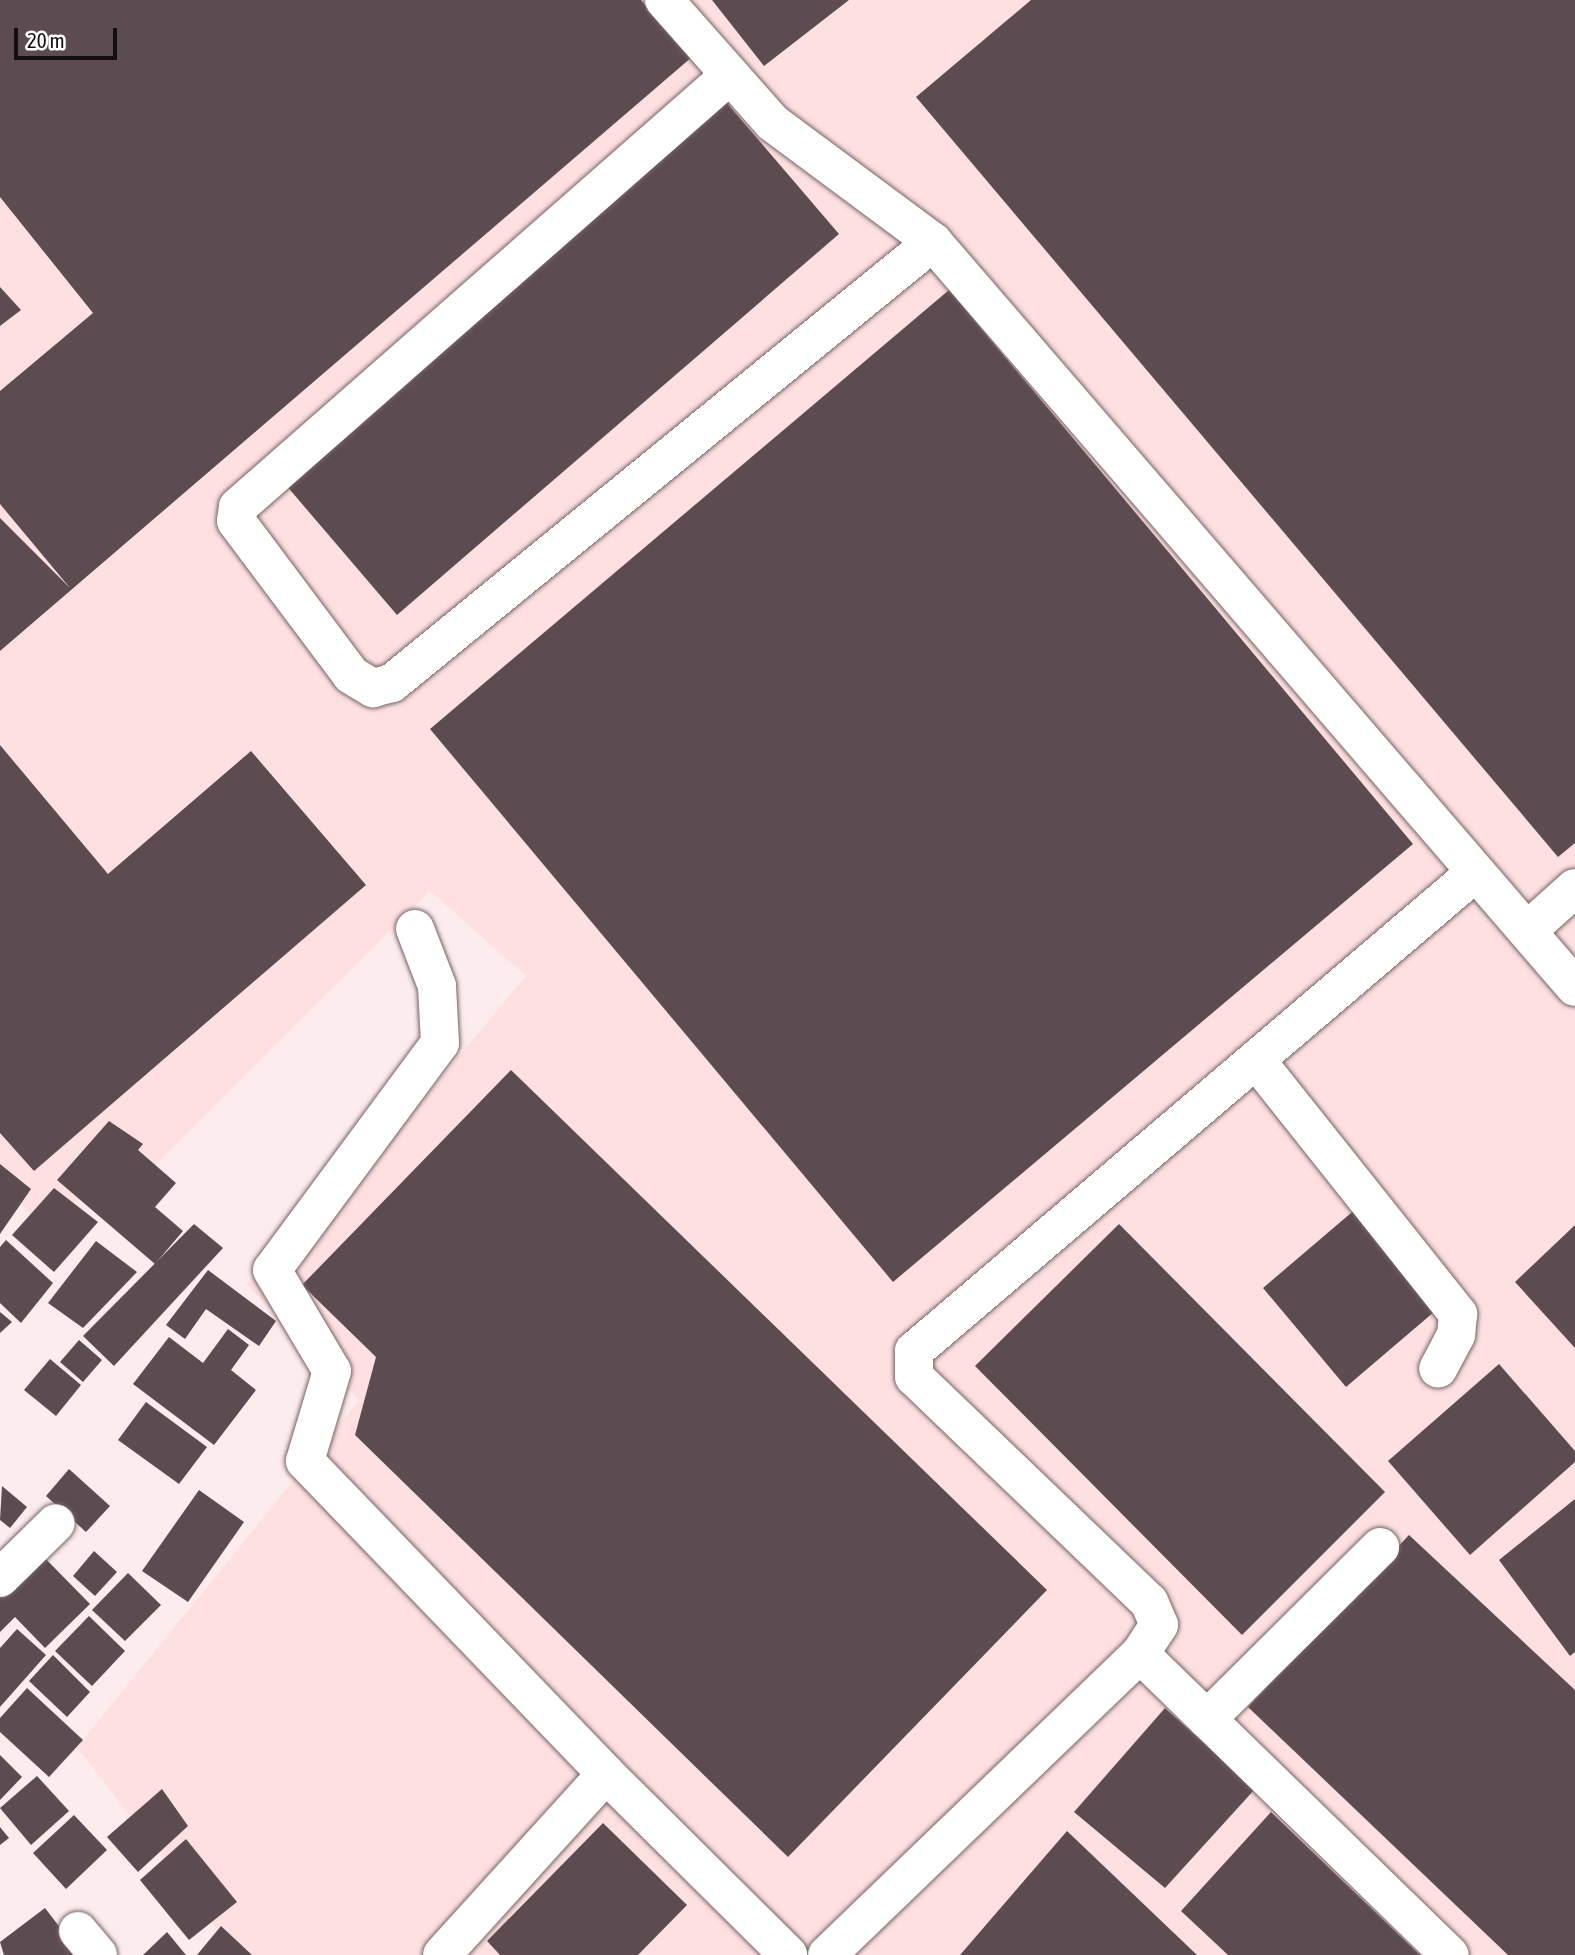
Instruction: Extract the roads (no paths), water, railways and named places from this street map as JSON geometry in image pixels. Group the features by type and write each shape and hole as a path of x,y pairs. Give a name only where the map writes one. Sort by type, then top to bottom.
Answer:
{"street":[{"path":"664,0 773,123 933,242 1575,987"},
{"path":"730,75 238,507 236,521 351,675 373,688 391,683 933,242"},
{"path":"827,1955 1140,1654 1159,1625 1158,1613 914,1377 910,1362 1476,872"},
{"path":"1527,931 1575,888"},
{"path":"415,929 437,986 440,1043 272,1270 332,1371 305,1461 606,1774 788,1955"},
{"path":"1256,1060 1458,1314 1456,1335 1438,1370"},
{"path":"0,1578 56,1523"},
{"path":"1207,1719 1380,1547"},
{"path":"1140,1654 1450,1955"},
{"path":"442,1955 606,1774"}]}
